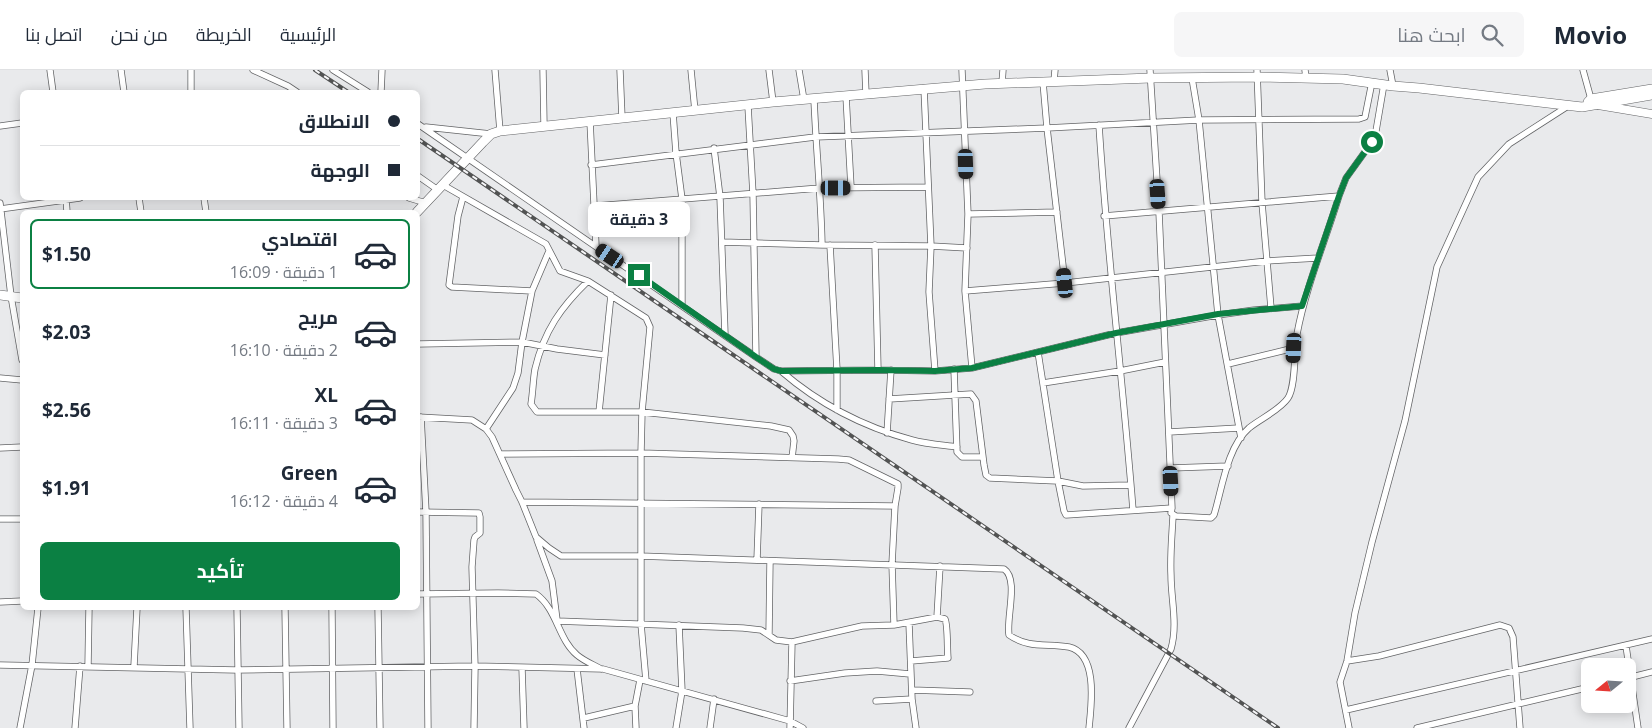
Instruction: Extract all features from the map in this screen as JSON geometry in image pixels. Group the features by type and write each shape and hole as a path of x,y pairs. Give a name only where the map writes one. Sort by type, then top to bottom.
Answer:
{"main road":[{"path":"419,210 467,158 495,133 544,125 773,102 963,85 1115,80 1151,74 1305,74 1582,107 1594,102 1652,88"},
{"path":"1594,102 1652,95"},
{"path":"1594,102 1608,108 1652,114"},
{"path":"0,295 20,298"}],"street":[{"path":"50,70 53,90"},
{"path":"121,70 124,90"},
{"path":"191,70 191,90"},
{"path":"252,70 294,90"},
{"path":"332,70 365,90"},
{"path":"381,90 382,70"},
{"path":"423,127 495,133 496,70"},
{"path":"543,70 544,125"},
{"path":"620,70 622,118"},
{"path":"692,70 695,111"},
{"path":"769,70 773,102"},
{"path":"800,70 804,100"},
{"path":"865,70 866,94"},
{"path":"962,70 968,214 965,291 972,368"},
{"path":"1002,83 1003,70"},
{"path":"1054,81 1055,70"},
{"path":"1115,70 1115,80"},
{"path":"1173,516 1211,518 1214,515 1234,449 1248,429 1288,398 1291,390 1294,348 1302,306 1346,178 1372,142 1389,85 1390,70"},
{"path":"1583,70 1594,102"},
{"path":"1129,728 1171,649 1175,623 1171,576 1173,516 1171,513 1171,468 1151,74"},
{"path":"1258,74 1262,202 1271,308"},
{"path":"1186,75 1199,120 1206,208 1218,314 1241,438"},
{"path":"1044,82 1047,128 1065,283"},
{"path":"592,165 714,148 815,137 1099,126 1199,120 1363,118 1372,82"},
{"path":"924,88 931,246 929,292 935,371"},
{"path":"846,96 851,187"},
{"path":"814,99 822,245"},
{"path":"748,106 753,194 756,357"},
{"path":"1349,728 1340,682 1347,661 1359,595 1405,421 1437,267 1478,177 1509,144 1568,106"},
{"path":"673,113 682,199 682,304"},
{"path":"590,121 596,246"},
{"path":"0,126 20,123"},
{"path":"420,125 682,304 756,357 774,369 781,371 935,371 972,368 1116,333 1163,324 1218,314 1302,306"},
{"path":"1099,126 1104,216 1133,510"},
{"path":"714,148 720,197 725,334"},
{"path":"420,177 463,197 546,244 560,271 588,281 611,295 646,318 650,327 642,412 641,453 640,556 643,680 635,706 636,728"},
{"path":"595,206 820,188 927,187"},
{"path":"1104,216 1339,196"},
{"path":"463,197 458,216 449,285 452,287 532,291"},
{"path":"20,348 11,296 0,207 58,200"},
{"path":"416,200 426,203"},
{"path":"968,214 1057,212"},
{"path":"722,242 967,248"},
{"path":"830,245 837,370 837,410"},
{"path":"875,246 878,370"},
{"path":"486,429 513,388 518,373 532,291 549,251"},
{"path":"965,291 1065,283 1213,266 1318,258"},
{"path":"588,281 573,295 558,314 544,345 535,370 531,404 537,412 642,412 752,423 789,430 794,441 792,458"},
{"path":"599,412 611,295"},
{"path":"420,344 522,342 605,355"},
{"path":"1228,364 1294,348"},
{"path":"1038,352 1058,481 1066,515 1172,508"},
{"path":"1043,383 1165,362"},
{"path":"954,369 957,452 962,457 983,457"},
{"path":"887,433 890,370"},
{"path":"781,371 800,387 837,410 887,433 912,440 957,447"},
{"path":"0,378 20,380"},
{"path":"889,399 971,394 974,397 986,475 990,478 1058,481 1083,486 1131,485"},
{"path":"420,417 472,420 486,429 492,436 522,502 552,581 558,623"},
{"path":"1169,432 1239,428"},
{"path":"420,431 426,512 428,728"},
{"path":"0,448 20,447"},
{"path":"500,454 641,453 849,460 898,484 894,506 892,564 894,625"},
{"path":"1171,468 1228,466"},
{"path":"522,502 894,506"},
{"path":"757,560 759,504"},
{"path":"420,512 479,513 480,516 480,533 474,540 472,567 475,666 474,728"},
{"path":"0,519 20,519"},
{"path":"536,536 549,548 562,556 640,556 1004,569 1010,576 1011,585 1009,635 1034,645 1070,647 1076,650 1086,661 1092,690 1089,728"},
{"path":"769,636 770,561"},
{"path":"937,618 940,566"},
{"path":"420,594 536,594 545,603 558,623 566,641 578,656 603,670"},
{"path":"0,602 20,600"},
{"path":"20,728 32,665 38,610"},
{"path":"88,666 89,610"},
{"path":"134,666 137,610"},
{"path":"186,610 190,728"},
{"path":"237,610 239,728"},
{"path":"285,610 287,728"},
{"path":"332,610 333,728"},
{"path":"378,610 380,728"},
{"path":"558,623 743,628 761,630 776,640 792,642 833,634 849,628 879,624 894,625 937,618 946,620 948,658 911,661"},
{"path":"909,623 910,674 916,728"},
{"path":"676,728 682,691 679,625"},
{"path":"1347,661 1379,656 1500,625 1509,628 1513,637 1520,728"},
{"path":"1346,710 1652,639"},
{"path":"790,725 792,642"},
{"path":"1626,646 1628,658"},
{"path":"0,665 134,666 238,670 475,666 603,670 714,700 803,728"},
{"path":"76,728 80,666"},
{"path":"522,668 524,728"},
{"path":"578,669 584,728"},
{"path":"790,682 877,671 910,674"},
{"path":"1636,676 1652,672"},
{"path":"1417,728 1581,689"},
{"path":"912,690 970,692"},
{"path":"876,701 912,699"},
{"path":"710,728 714,700"},
{"path":"584,718 635,706"},
{"path":"1636,713 1638,728"}],"railway":[{"path":"315,70 345,90"},
{"path":"420,140 1278,728"}],"route":[{"path":"639,275 756,357 774,369 781,371 935,371 972,368 1116,333 1193,318 1302,306 1346,178 1372,142"}]}
